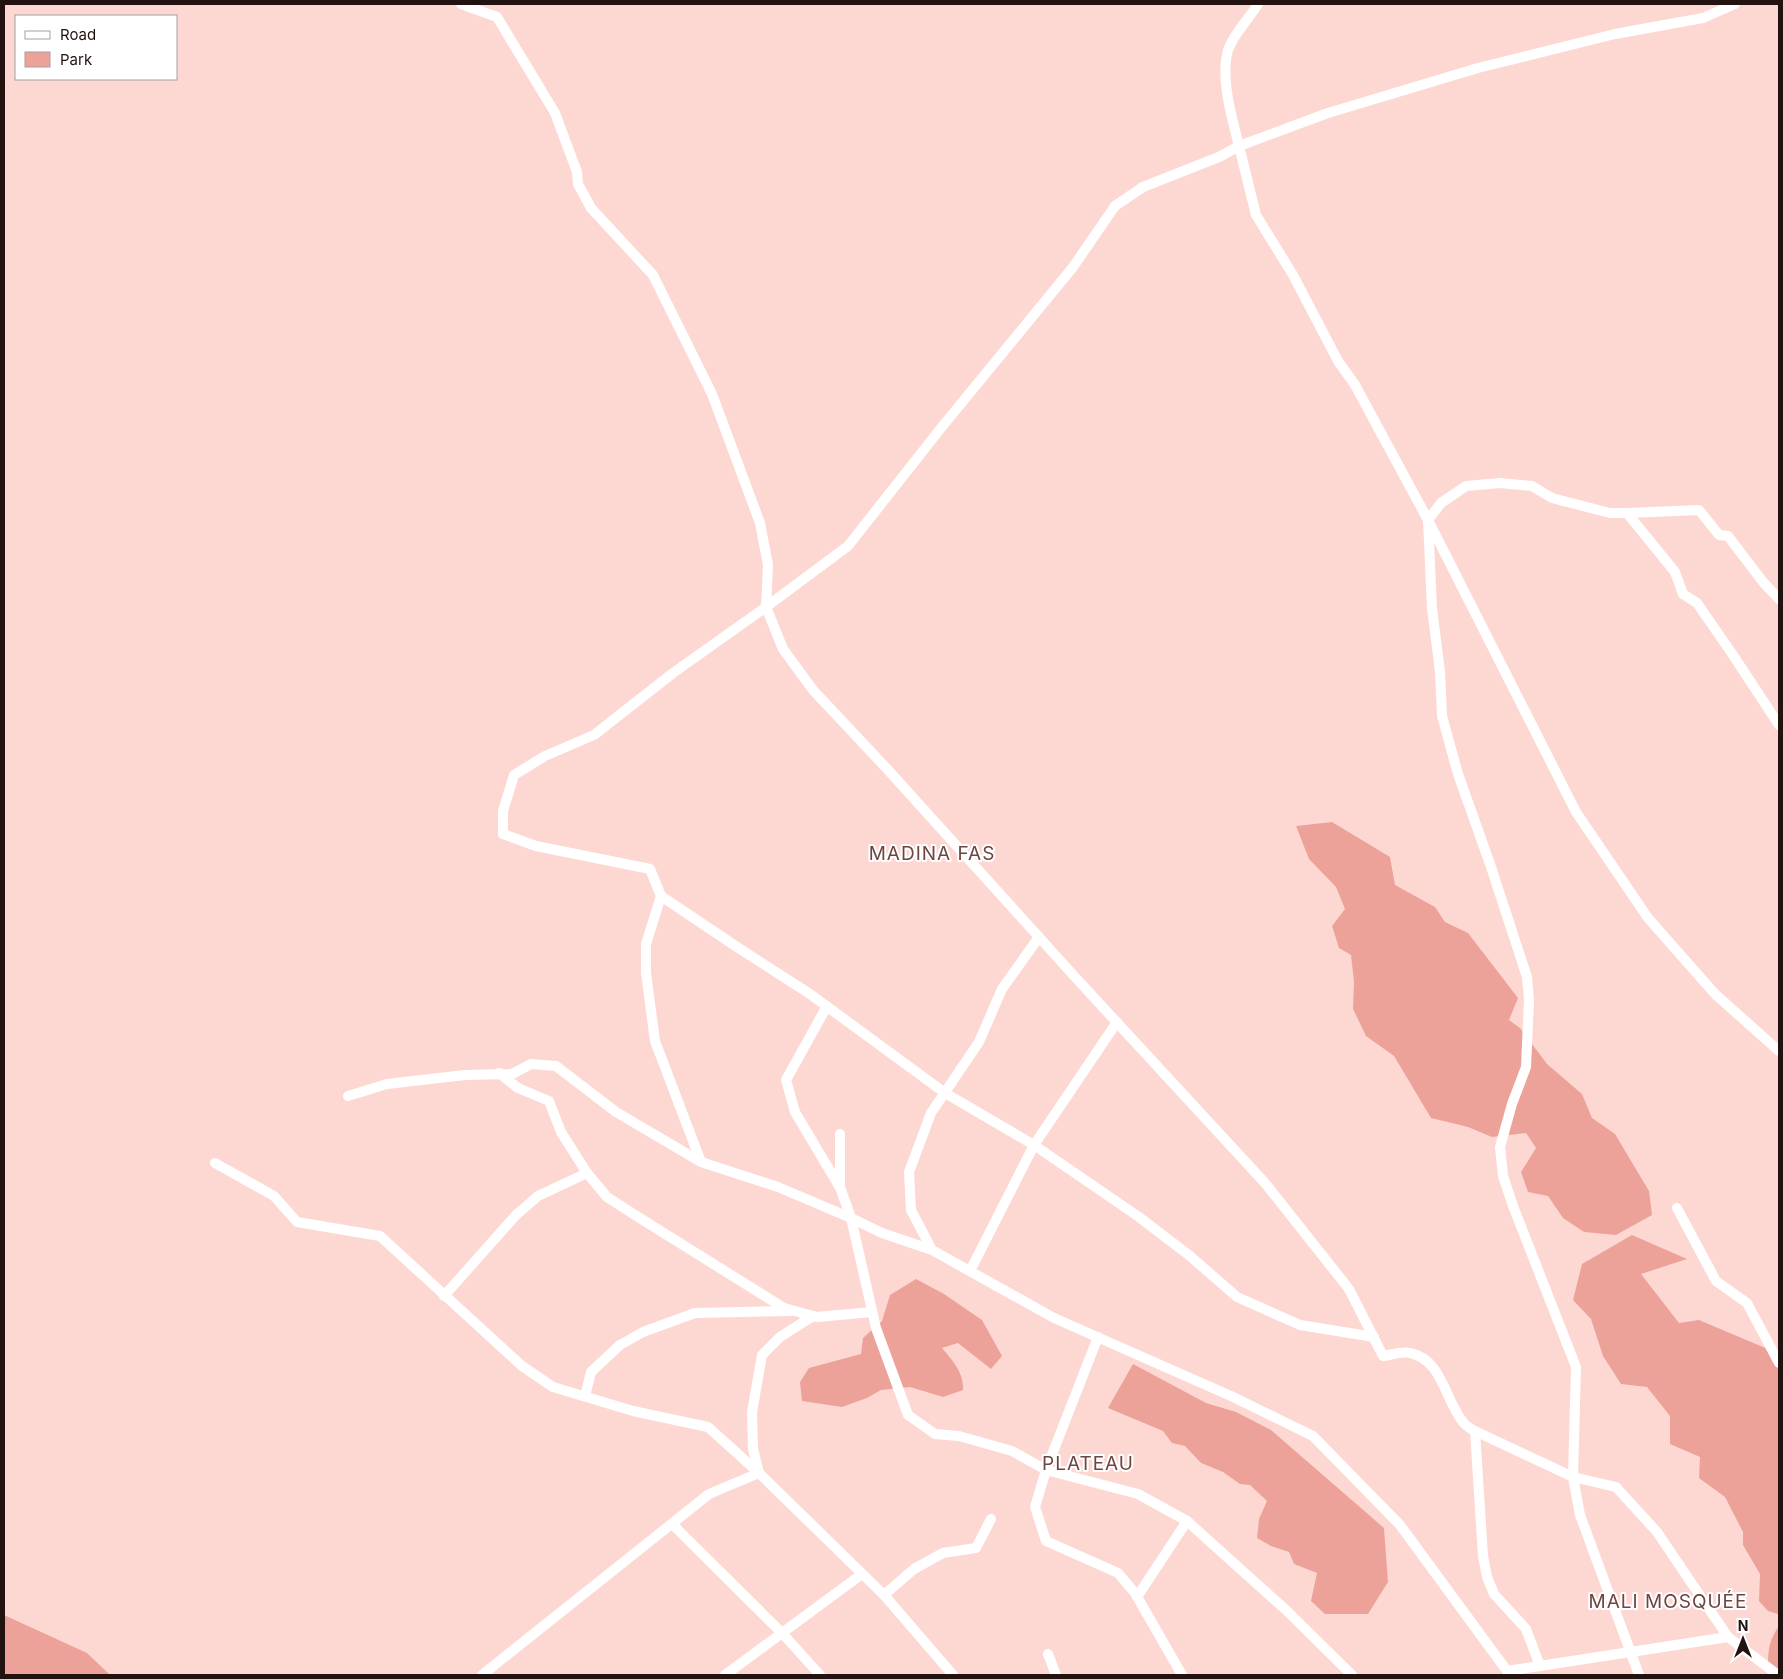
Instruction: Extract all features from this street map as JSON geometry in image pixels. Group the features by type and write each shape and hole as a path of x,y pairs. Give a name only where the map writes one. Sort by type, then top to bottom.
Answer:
{"street":[{"path":"461,4 497,17 555,113 577,172 578,184 591,208 653,274 712,394 760,523 768,565 766,607 783,649 813,690 890,771 1039,937 1265,1183 1350,1289 1383,1356 1410,1352 1428,1361 1438,1375 1454,1408 1464,1423 1475,1431 1573,1477 1616,1487 1658,1532 1728,1637 1778,1675"},
{"path":"1258,4 1228,49 1225,71 1230,106 1256,215 1293,275 1338,362 1355,385 1428,520 1576,812 1648,918 1715,994 1779,1051"},
{"path":"1374,1337 1300,1325 1237,1297 1190,1256 1140,1217 1034,1145 945,1092 827,1006 661,896 650,869 536,846 503,834 503,812 514,775 545,756 594,735 673,673 848,546 941,428 1073,267 1115,206 1143,187 1219,157 1239,146 1328,113 1478,68 1615,34 1703,18 1736,4"},
{"path":"1639,1675 1580,1515 1573,1477 1576,1367 1503,1176 1500,1147 1512,1104 1526,1068 1529,1000 1527,977 1458,774 1442,716 1440,672 1432,608 1428,520 1441,502 1466,486 1500,483 1532,486 1552,498 1610,513 1699,510 1720,535 1728,536 1763,582 1779,599"},
{"path":"1628,513 1675,572 1683,594 1697,603 1779,725"},
{"path":"661,896 646,944 646,973 655,1042 701,1162"},
{"path":"932,1250 911,1210 909,1172 931,1113 979,1042 1002,989 1039,937"},
{"path":"827,1006 786,1080 795,1112 840,1187 851,1218 876,1328 908,1415 935,1434 958,1436 1012,1451 1046,1470 1138,1494 1187,1521 1286,1610 1352,1675"},
{"path":"970,1271 1034,1145 1117,1022"},
{"path":"348,1096 387,1084 464,1075 512,1074 531,1064 556,1066 616,1112 701,1162 778,1187 882,1233 932,1250 1054,1318 1230,1396 1313,1436 1400,1525 1508,1673 1540,1666 1728,1637"},
{"path":"499,1073 518,1088 549,1101 561,1132 586,1173 607,1197 784,1308 813,1316 872,1312"},
{"path":"840,1134 840,1187"},
{"path":"214,1163 274,1196 297,1222 380,1236 522,1366 553,1387 633,1411 708,1427 759,1473 884,1595 952,1675"},
{"path":"444,1296 516,1215 538,1196 586,1173"},
{"path":"1677,1208 1716,1281 1747,1303 1779,1363"},
{"path":"584,1396 591,1372 620,1345 643,1332 695,1313 795,1311"},
{"path":"759,1473 753,1450 752,1412 762,1355 780,1337 813,1316"},
{"path":"1098,1338 1046,1470 1035,1506 1046,1541 1118,1573 1137,1597 1182,1675"},
{"path":"1475,1431 1483,1556 1487,1577 1494,1594 1526,1628 1540,1666"},
{"path":"482,1675 709,1494 759,1473"},
{"path":"884,1595 914,1569 943,1553 976,1548 991,1518"},
{"path":"1137,1597 1187,1521"},
{"path":"672,1524 782,1632 820,1675"},
{"path":"725,1675 862,1574"},
{"path":"1048,1654 1056,1675"}],"green space":[{"path":"1332,822 1390,857 1395,885 1435,907 1445,922 1468,933 1518,998 1509,1020 1520,1028 1547,1064 1582,1094 1592,1118 1615,1134 1649,1191 1652,1215 1616,1235 1584,1232 1563,1218 1548,1196 1528,1192 1521,1172 1536,1148 1526,1133 1492,1137 1468,1127 1431,1118 1394,1056 1366,1036 1353,1009 1354,982 1351,955 1339,948 1332,926 1345,909 1336,887 1309,859 1296,826"},
{"path":"1632,1235 1687,1259 1641,1274 1679,1323 1699,1320 1770,1350 1779,1366 1779,1618 1778,1614 1768,1611 1759,1601 1760,1574 1743,1545 1743,1532 1725,1497 1699,1478 1700,1457 1670,1444 1670,1416 1647,1387 1621,1384 1603,1356 1591,1319 1573,1300 1582,1264"},
{"path":"916,1279 944,1294 982,1320 1002,1356 991,1369 958,1343 942,1348 960,1373 963,1390 943,1397 910,1387 881,1390 867,1398 842,1407 802,1401 800,1382 809,1368 861,1354 863,1338 882,1321 890,1295"},
{"path":"1133,1364 1206,1403 1236,1412 1271,1430 1384,1528 1388,1582 1368,1614 1325,1614 1311,1601 1317,1573 1294,1564 1289,1552 1271,1546 1257,1538 1259,1519 1267,1501 1250,1485 1240,1484 1223,1472 1201,1463 1185,1446 1172,1443 1163,1431 1108,1408"},
{"path":"4,1615 87,1653 110,1675 9,1675 4,1673"},
{"path":"1779,1626 1779,1672 1768,1664 1768,1653 1773,1635"}],"district":[{"name":"MADINA FAS","path":"932,853"},
{"name":"PLATEAU","path":"1088,1463"},
{"name":"MALI MOSQUÉE","path":"1668,1601"}]}
